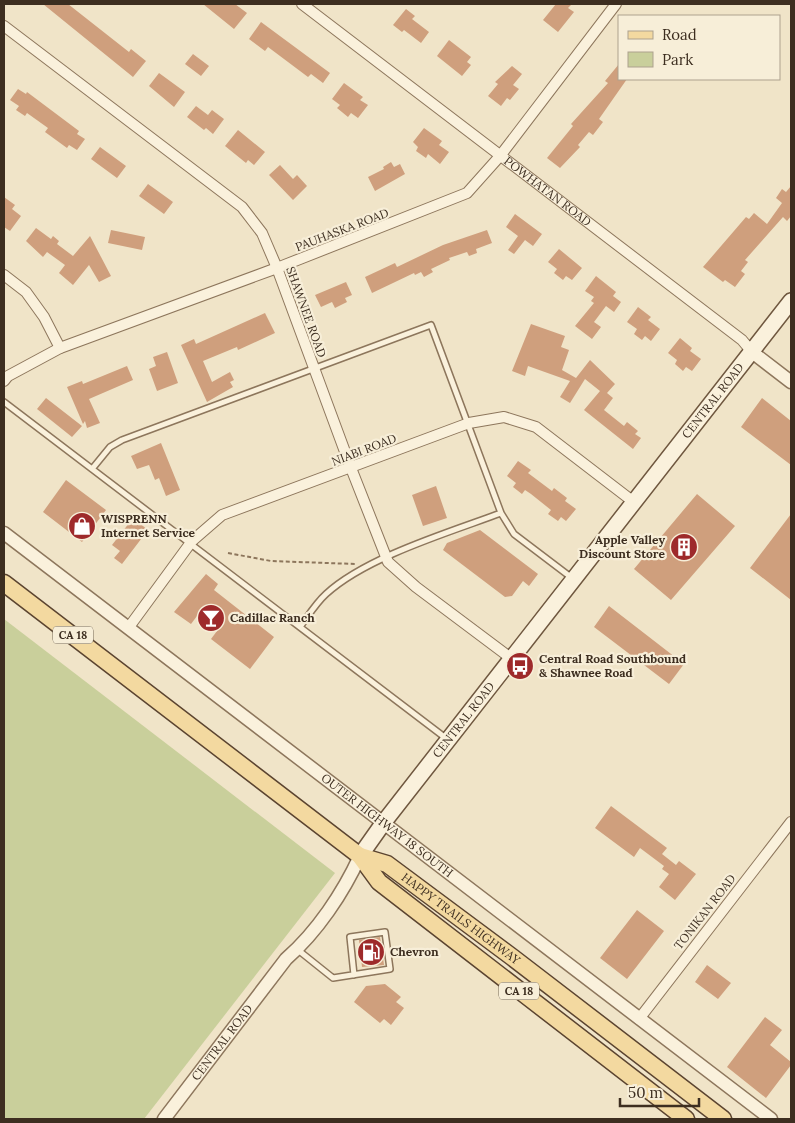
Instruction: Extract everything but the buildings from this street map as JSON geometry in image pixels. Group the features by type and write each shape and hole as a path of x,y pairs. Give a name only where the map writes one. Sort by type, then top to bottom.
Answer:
{"main road":[{"name":"CENTRAL ROAD","path":"360,856 384,822 791,301"},
{"name":"HAPPY TRAILS HIGHWAY","path":"4,583 360,856 379,882 686,1119"},
{"name":"HAPPY TRAILS HIGHWAY","path":"360,856 387,864 723,1119"}],"street":[{"name":"POWHATAN ROAD","path":"302,4 742,340 752,352 791,382"},
{"name":"PAUHASKA ROAD","path":"4,381 8,376 60,348 277,268 467,193 500,156 616,4"},
{"name":"SHAWNEE ROAD","path":"4,26 242,208 262,233 277,268 350,468 388,562 416,587 512,659"},
{"path":"4,275 26,292 44,317 60,348"},
{"name":"NIABI ROAD","path":"129,627 190,544 222,516 469,424 504,417 536,427 635,503"},
{"name":"OUTER HIGHWAY 18 SOUTH","path":"4,533 771,1119"},
{"name":"TONIKAN ROAD","path":"639,1019 791,822"},
{"name":"CENTRAL ROAD","path":"164,1119 286,959 297,950 348,882 360,856"}],"lane":[{"path":"92,469 110,447 122,440 430,325 501,512 514,534 574,580"},
{"path":"4,402 449,740"},
{"path":"300,627 325,594 372,564 501,512"},
{"path":"297,950 333,978 354,975 390,969 385,932 350,937 354,975"}],"path":[{"path":"228,553 271,561 372,564"}],"green space":[{"path":"4,619 335,873 144,1119 4,1119"}],"place":[{"name":"WISPRENN Internet Service","path":"82,526"},
{"name":"Apple Valley Discount Store","path":"684,547"},
{"name":"Cadillac Ranch","path":"211,618"},
{"name":"Central Road Southbound & Shawnee Road","path":"520,666"},
{"name":"Chevron","path":"371,952"}]}
